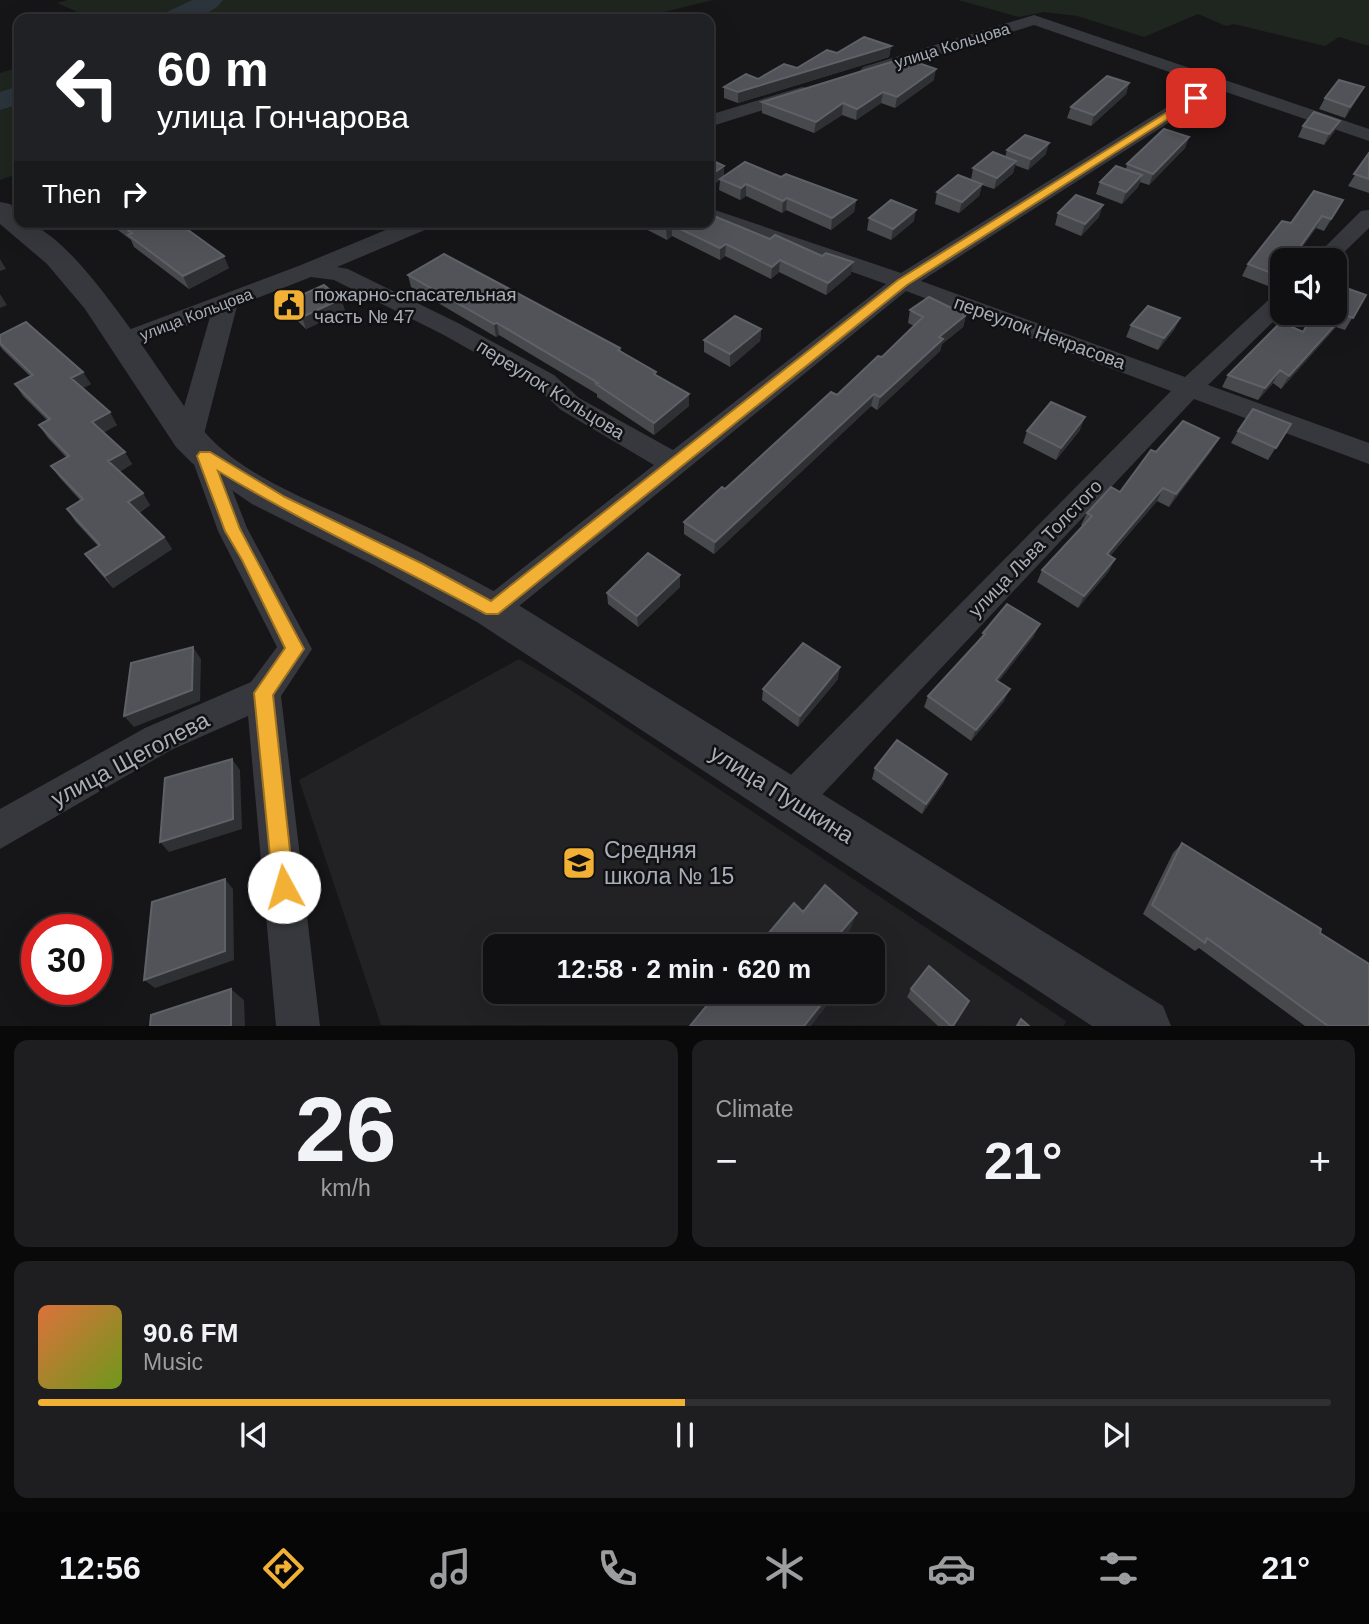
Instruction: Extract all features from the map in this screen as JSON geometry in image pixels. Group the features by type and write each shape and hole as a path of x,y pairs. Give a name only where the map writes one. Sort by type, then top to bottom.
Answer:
{"street":[{"name":"улица Кольцова","path":"858,74 1034,20 1219,83"},
{"path":"492,610 903,282 1219,83 1369,135"},
{"path":"714,119 820,86"},
{"path":"0,210 14,222"},
{"name":"переулок Некрасова","path":"714,216 903,282 1369,454"},
{"path":"1336,248 1369,216"},
{"path":"21,228 57,258 97,303 197,447 233,531 295,649 263,693 298,1026"},
{"name":"улица Кольцова","path":"124,341 410,228"},
{"name":"переулок Кольцова","path":"309,270 340,274 451,329 545,381 570,404 676,465"},
{"path":"197,447 226,302"},
{"name":"улица Льва Толстого","path":"791,801 1190,387 1270,311"},
{"name":"улица Пушкина","path":"197,447 279,501 417,568 492,610 1143,1026"},
{"name":"улица Щеголева","path":"0,830 158,739 263,693"}],"shaded area":[{"path":"67,0 713,0 656,14 82,14 57,3"},
{"path":"958,0 1369,0 1369,46 1339,37 1325,46 1234,24 1226,26 1198,14 1144,37 1077,16 1044,12 1019,17"},
{"path":"14,69 14,175 0,180 0,73"},
{"name":"Средняя школа № 15","path":"519,659 569,689 1066,1021 1064,1026 381,1025 299,780"}],"building":[{"path":"864,37 891,46 738,92 724,87 746,74 758,79 784,64 797,68 827,50 837,53"},
{"path":"904,58 936,69 897,97 883,92 857,109 843,103 816,122 762,102"},
{"path":"1107,76 1129,83 1094,115 1071,107"},
{"path":"1339,80 1364,87 1350,107 1325,98"},
{"path":"1314,112 1340,121 1329,134 1303,126"},
{"path":"1164,129 1189,137 1153,174 1127,164"},
{"path":"1025,135 1049,143 1031,159 1007,150"},
{"path":"993,152 1016,161 997,178 973,168"},
{"path":"1369,153 1369,179 1354,174"},
{"path":"714,161 724,166 714,173"},
{"path":"745,162 781,177 786,174 856,200 832,218 787,198 783,201 746,184 741,188 720,179"},
{"path":"1116,166 1142,175 1126,192 1100,182"},
{"path":"958,175 982,184 962,202 937,192"},
{"path":"1314,191 1343,200 1331,219 1322,216 1299,248 1270,248 1270,273 1248,264 1282,221 1291,223"},
{"path":"1076,195 1103,205 1085,224 1058,213"},
{"path":"891,200 916,210 893,229 869,218"},
{"path":"714,216 770,239 775,235 822,256 826,253 853,262 828,283 780,260 772,267 726,244 720,248 678,228 714,228"},
{"path":"125,228 185,228 224,256 183,276 128,235 132,233"},
{"path":"444,254 620,348 618,350 689,394 654,423 596,384 598,383 497,323 494,324 408,275"},
{"path":"324,285 341,299 302,317 286,302"},
{"path":"1347,288 1366,295 1353,318 1347,316"},
{"path":"929,297 966,315 939,337 943,339 880,397 874,394 715,542 684,522 722,487 725,489 831,392 837,395 878,356 882,357 923,317 910,310"},
{"path":"1148,306 1180,318 1164,338 1131,325"},
{"path":"735,316 761,329 730,354 704,340"},
{"path":"26,322 83,372 71,378 110,412 92,422 125,452 108,461 143,493 128,502 164,537 105,576 85,554 100,545 67,509 83,499 51,466 69,456 39,425 50,419 15,384 33,375 0,343 0,335"},
{"path":"1278,325 1288,325 1303,332 1307,325 1335,325 1289,376 1280,370 1265,388 1228,375"},
{"path":"1051,402 1085,417 1061,448 1027,431"},
{"path":"1253,409 1291,424 1276,448 1238,431"},
{"path":"1183,421 1219,438 1176,494 1163,488 1107,554 1115,559 1084,596 1042,570 1092,516 1087,513 1111,487 1120,492 1151,450 1156,452"},
{"path":"648,553 680,575 637,616 607,593"},
{"path":"1007,604 1040,624 996,680 1010,689 976,730 928,696 985,634 983,633"},
{"path":"803,643 840,667 800,716 763,689"},
{"path":"193,647 192,690 124,716 131,663"},
{"path":"897,740 947,774 926,804 875,768"},
{"path":"232,759 233,819 160,842 165,778"},
{"path":"1182,843 1321,929 1320,933 1369,964 1369,1026 1328,1026 1207,938 1205,943 1152,905"},
{"path":"225,879 225,951 144,980 152,902"},
{"path":"825,885 857,913 839,934 768,934 794,903 803,912"},
{"path":"929,966 969,1001 953,1026 911,989"},
{"path":"231,989 231,1026 150,1026 151,1015"},
{"path":"708,1004 821,1004 804,1026 690,1026"},
{"path":"1021,1019 1029,1026 1017,1026"}],"waterway":[{"path":"182,14 211,0"},
{"path":"0,102 14,96"}],"place":[{"name":"пожарно-спасательная часть № 47","path":"289,305"},
{"name":"Средняя школа № 15","path":"579,863"}],"route":[{"path":"284,887 263,693 295,649 233,531 205,456 279,501 417,568 492,610 903,282 1196,98"}]}
